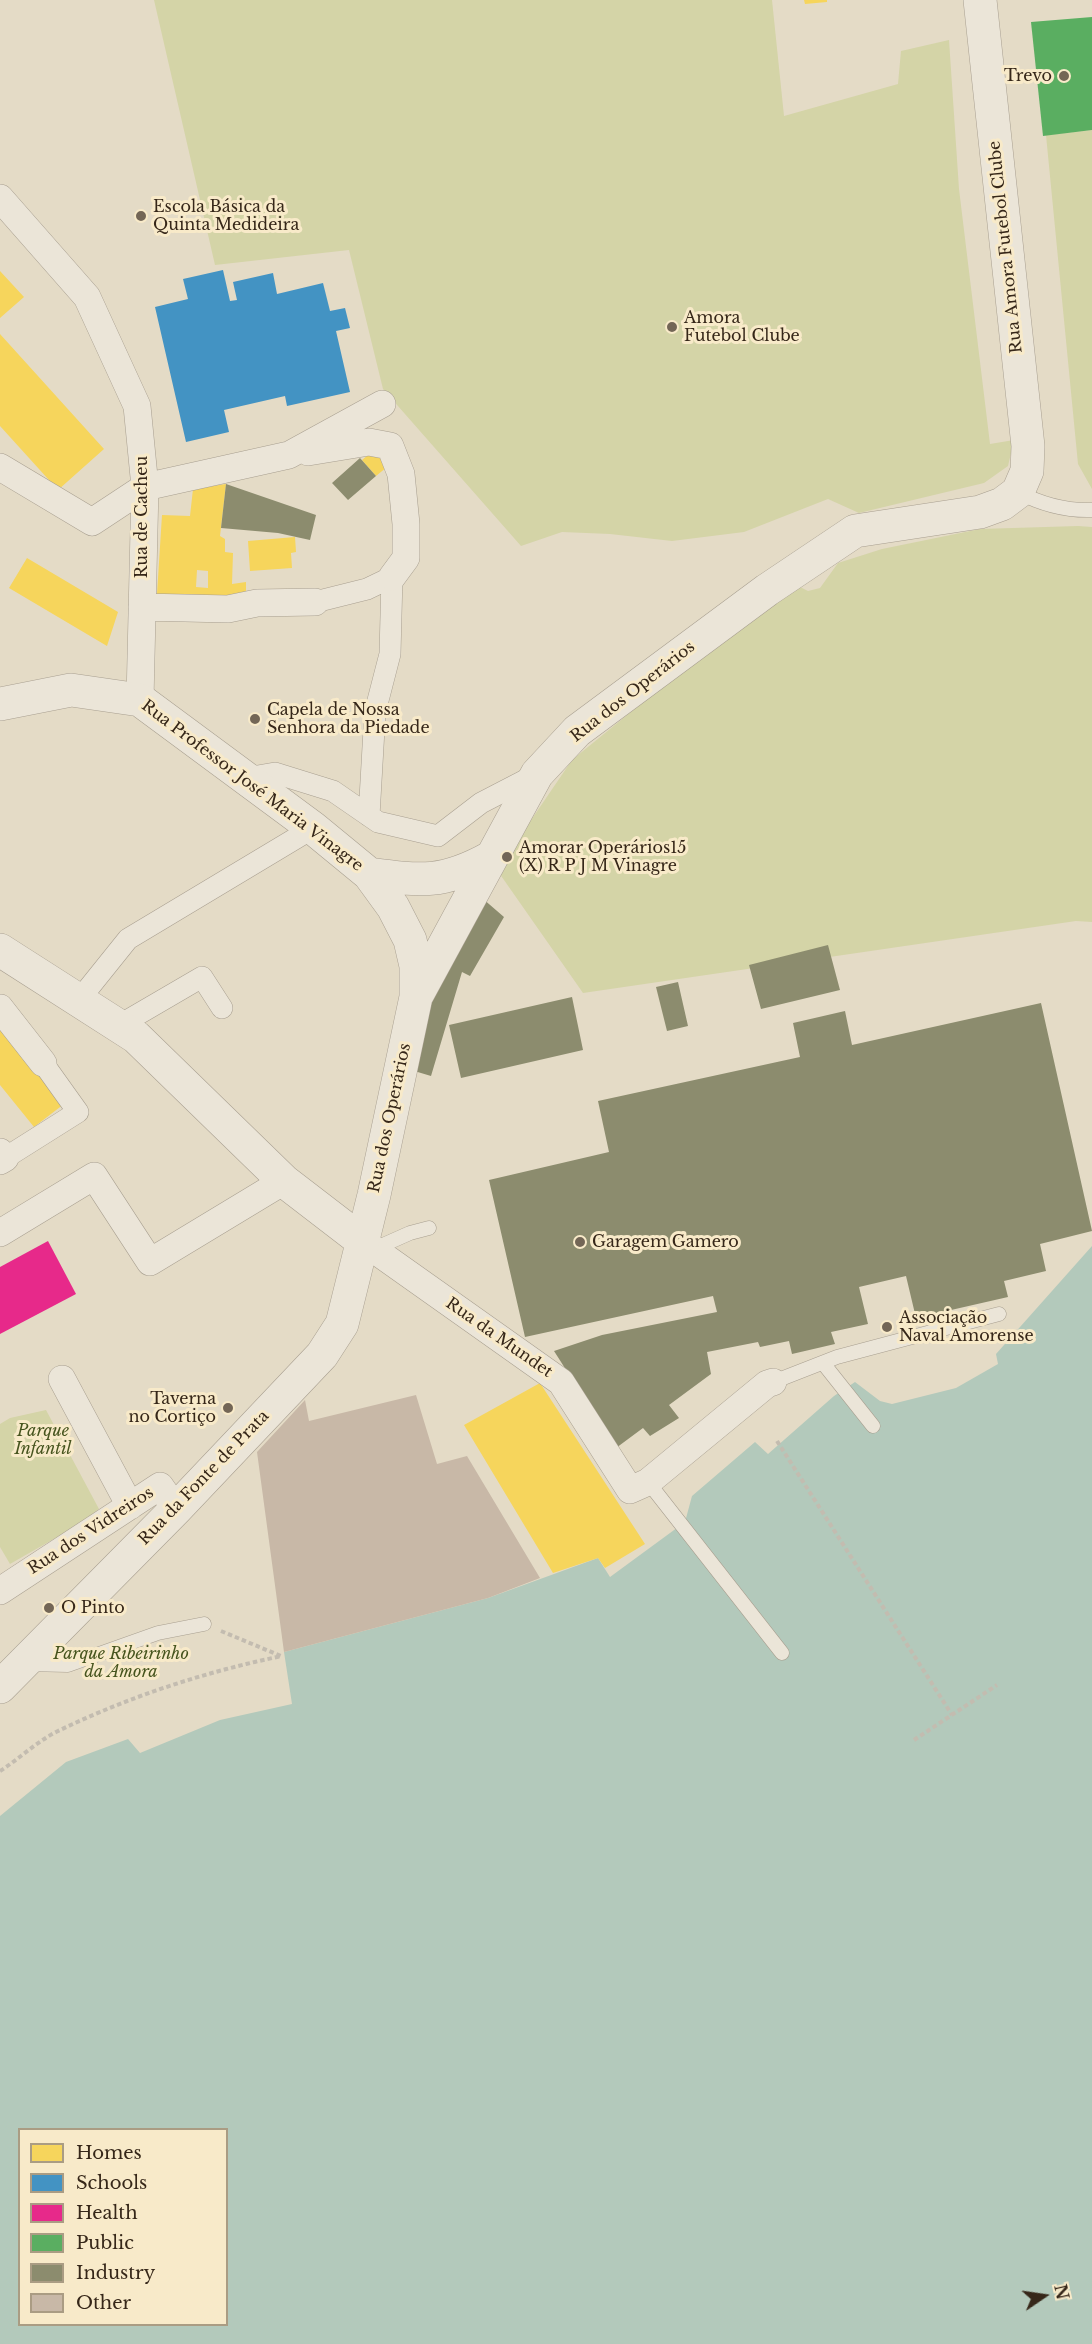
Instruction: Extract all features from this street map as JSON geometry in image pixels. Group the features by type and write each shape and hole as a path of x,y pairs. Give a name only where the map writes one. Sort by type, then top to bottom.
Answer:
{"street":[{"name":"Rua Amora Futebol Clube","path":"980,0 1028,446 1027,471 1018,492"},
{"name":"Rua de Cacheu","path":"0,198 87,297 137,405 145,487 140,700"},
{"path":"289,455 382,404"},
{"path":"0,467 92,522 145,487 289,455 369,442 390,446 401,474 406,524 406,558 392,578 367,589 315,602 257,603 228,609 142,607"},
{"name":"Rua dos Operários","path":"368,1245 416,997 537,774 577,731 767,590 855,531 980,513 1002,504 1018,492"},
{"path":"369,816 375,712 390,654 392,578"},
{"name":"Rua Professor José Maria Vinagre","path":"0,704 71,690 140,700 313,828 369,873 393,907 410,940 416,966 416,997"},
{"path":"246,778 275,773 333,791 378,822 438,836 481,803 537,774"},
{"path":"79,1000 128,939 313,828"},
{"path":"369,873 413,880 442,878 465,872 490,858"},
{"path":"0,950 136,1037 284,1181 368,1245"},
{"path":"118,1026 202,977 222,1008"},
{"path":"0,1008 78,1112 2,1157"},
{"path":"0,1233 94,1176 150,1262 284,1181"},
{"name":"Rua da Mundet","path":"368,1245 561,1382 630,1491 648,1482"},
{"name":"Rua da Fonte de Prata","path":"0,1687 176,1509 322,1355 342,1324 368,1245"},
{"path":"62,1379 130,1506"},
{"path":"648,1482 767,1384 773,1382"},
{"name":"Rua dos Vidreiros","path":"0,1592 160,1486 176,1509"}],"lane":[{"path":"1018,492 1040,503 1079,511 1092,510"},
{"path":"368,1245 429,1228"},
{"path":"773,1382 837,1357 999,1314"},
{"path":"823,1363 873,1426"},
{"path":"648,1482 782,1653"},
{"path":"22,1664 68,1665 158,1633 204,1624"}],"path":[{"path":"777,1441 952,1715"},
{"path":"0,1772 34,1745 56,1732 149,1693 226,1668 282,1656 204,1624"},
{"path":"914,1740 998,1685"}],"green space":[{"name":"Amora Futebol Clube","path":"154,0 772,0 784,116 898,84 901,51 949,40 959,189 990,444 1014,440 1008,466 984,483 859,513 828,499 744,532 672,541 610,534 562,532 521,546 383,389 349,250 215,265"},
{"path":"1092,130 1092,489 1078,464 1046,135"},
{"path":"1092,527 1092,922 1076,921 583,993 497,870 572,760 790,582 808,591 820,588 838,563 882,549 980,529"},
{"name":"Parque Infantil","path":"46,1410 99,1509 73,1528 10,1564 0,1547 0,1424 10,1418"}],"shaded area":[{"path":"1092,1246 1092,2344 0,2344 0,1816 66,1762 128,1739 140,1753 220,1720 292,1704 284,1652 488,1598 598,1558 610,1577 685,1522 692,1496 755,1442 768,1454 834,1396 855,1382 880,1401 892,1404 956,1388 998,1364 996,1354"}],"building: Homes":[{"path":"804,0 827,0 827,2 805,4"},
{"path":"0,271 24,297 0,318"},
{"path":"0,334 104,449 58,490 0,426"},
{"path":"374,450 387,467 376,476 362,460"},
{"path":"226,484 220,536 225,539 225,552 233,553 232,584 246,582 246,597 157,594 162,515 190,516 193,489","holes":["197,570 208,571 208,588 196,587"]},
{"path":"295,537 296,552 291,553 292,568 250,571 248,541"},
{"path":"27,558 118,612 107,646 9,588"},
{"path":"0,1022 64,1104 34,1127 0,1085"},
{"path":"540,1383 645,1544 605,1568 598,1558 553,1573 464,1425"}],"building: Schools":[{"path":"223,270 230,301 237,300 233,282 273,273 277,294 323,283 330,311 345,308 350,328 336,331 350,392 287,406 285,396 224,410 229,432 186,442 155,307 188,299 183,279"}],"building: Health":[{"path":"48,1241 76,1294 0,1334 0,1267"}],"building: Public":[{"name":"Trevo","path":"1092,17 1092,130 1043,136 1031,22"}],"building: Industry":[{"path":"360,458 376,476 348,500 332,483"},
{"path":"226,484 316,515 310,540 278,533 221,528"},
{"path":"482,898 504,917 470,976 462,972 431,1076 411,1070 438,976"},
{"path":"828,945 840,990 761,1009 749,965"},
{"path":"678,982 688,1026 667,1031 656,987"},
{"path":"572,997 583,1050 461,1078 449,1025"},
{"path":"1041,1003 1092,1231 1040,1244 1046,1271 1004,1281 1008,1297 916,1318 906,1276 859,1287 868,1324 831,1332 835,1344 792,1354 789,1341 760,1347 758,1342 707,1352 711,1374 669,1405 679,1418 650,1436 643,1428 616,1448 554,1351 602,1335 717,1312 713,1296 525,1337 489,1180 609,1152 598,1101 800,1057 793,1023 845,1011 852,1045"}],"building: Other":[{"path":"416,1395 437,1464 467,1456 540,1578 488,1598 284,1652 257,1452 305,1400 309,1421"}],"place":[{"name":"Trevo","path":"1064,76"},
{"name":"Escola Básica da Quinta Medideira","path":"141,216"},
{"name":"Amora Futebol Clube","path":"672,327"},
{"name":"Capela de Nossa Senhora da Piedade","path":"255,719"},
{"name":"Amorar Operários15 (X) R P J M Vinagre","path":"507,857"},
{"name":"Garagem Gamero","path":"580,1242"},
{"name":"Associação Naval Amorense","path":"887,1327"},
{"name":"Taverna no Cortiço","path":"228,1408"},
{"name":"O Pinto","path":"49,1608"}],"park label":[{"name":"Parque Ribeirinho da Amora","path":"121,1663"}]}
